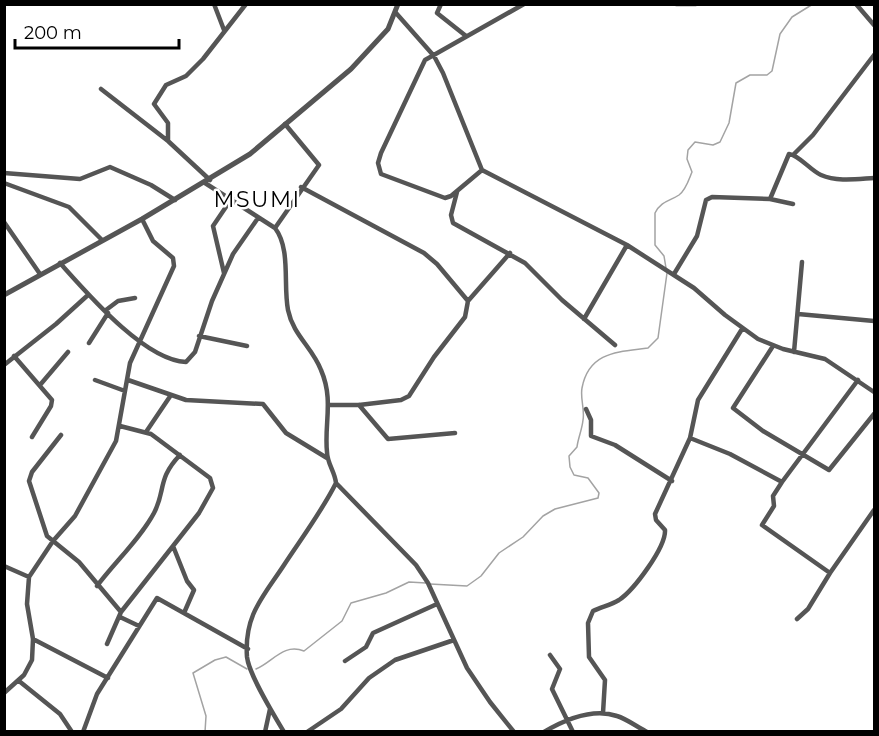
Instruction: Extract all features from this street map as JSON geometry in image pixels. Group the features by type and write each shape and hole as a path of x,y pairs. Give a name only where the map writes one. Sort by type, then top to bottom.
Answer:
{"street":[{"path":"214,4 224,30"},
{"path":"168,141 169,126 155,107 156,99 166,85 192,71 246,4"},
{"path":"441,4 437,13 466,36"},
{"path":"482,170 451,196 438,196 387,177 378,170 378,163 390,129 425,60 524,4"},
{"path":"676,4 696,4"},
{"path":"856,4 874,25"},
{"path":"4,294 142,219 250,154 351,69 388,29 396,13 397,5"},
{"path":"396,13 434,56 482,170 627,245 694,288 742,329 773,346 825,358 874,392"},
{"path":"770,198 789,154 794,154 813,135 873,59"},
{"path":"101,90 168,141 208,181 275,228 283,244 284,279 291,323 298,338 320,367 328,405 327,459 336,483 416,565 428,583 467,668 514,732"},
{"path":"275,228 301,187 319,165 285,124"},
{"path":"794,154 810,170 823,176 874,178"},
{"path":"4,173 80,179 110,166 151,185 175,200"},
{"path":"4,183 69,207 102,240"},
{"path":"301,187 424,253 437,264 468,301"},
{"path":"457,192 451,215 453,223 525,263 615,345"},
{"path":"224,273 213,226 232,198"},
{"path":"673,274 697,236 705,204 709,198 770,198 793,204"},
{"path":"60,262 88,295 139,339 163,356 177,362 186,362 195,352 199,336 237,245 258,218"},
{"path":"4,693 19,681 32,660 33,639 27,604 29,578 53,541 66,528 87,497 116,441 130,363 139,339 154,315 175,262 153,241 142,219"},
{"path":"4,222 40,274"},
{"path":"584,319 627,245"},
{"path":"328,405 359,405 401,400 409,396 434,357 465,317 468,301 510,253"},
{"path":"794,352 802,262"},
{"path":"4,365 88,295"},
{"path":"89,343 107,311 118,301 135,298"},
{"path":"798,314 874,321"},
{"path":"603,712 605,680 589,657 588,623 593,611 616,602 631,590 651,562 665,532 656,520 655,514 690,438 698,400 742,329"},
{"path":"199,336 247,346"},
{"path":"773,346 733,408 763,431 824,468 832,469 874,416"},
{"path":"40,385 68,352"},
{"path":"14,356 49,395 51,406 32,437"},
{"path":"95,380 125,391"},
{"path":"128,380 171,395 216,404 263,404 292,437 327,459"},
{"path":"830,573 763,526 774,506 773,498 782,482 858,380"},
{"path":"146,432 171,395"},
{"path":"359,405 388,439 455,433"},
{"path":"586,409 591,420 591,436 615,445 672,481"},
{"path":"107,644 121,615 172,546 200,513 213,488 213,481 146,432 120,426"},
{"path":"61,435 29,476 43,531 79,562 121,615 140,626"},
{"path":"690,438 750,463 782,482"},
{"path":"97,586 148,523 159,502 161,484 180,455"},
{"path":"284,732 270,709 247,658 252,615 256,603 283,567 336,483"},
{"path":"797,619 808,609 874,510"},
{"path":"172,546 194,590 184,614"},
{"path":"4,566 29,578"},
{"path":"83,732 90,707 157,598 248,649"},
{"path":"345,661 366,647 373,633 437,604"},
{"path":"33,639 108,678"},
{"path":"307,732 340,709 369,678 395,660 454,640"},
{"path":"550,655 560,669 552,687 573,732"},
{"path":"19,681 60,714 72,732"},
{"path":"265,732 270,709"},
{"path":"544,732 568,720 603,712 620,717 647,732"}],"waterway":[{"path":"666,268 664,256 655,245 655,213 660,206 679,195 685,187 692,172 687,159 688,150 695,142 713,145 720,142 729,123 736,83 750,75 767,75 772,71 780,34 792,17 813,4"},
{"path":"430,584 467,586 481,576 499,553 523,537 543,516 555,509 598,498 599,493 588,478 574,475 570,467 569,456 577,447 582,424 582,388 591,367 598,360 616,353 648,348 658,338 667,273"},
{"path":"256,669 284,651 290,649 304,651 342,621 351,603 386,593 409,582 426,583"},
{"path":"205,732 206,716 193,673 215,660 226,657 247,669"}],"district":[{"name":"MSUMI","path":"257,199"}]}
